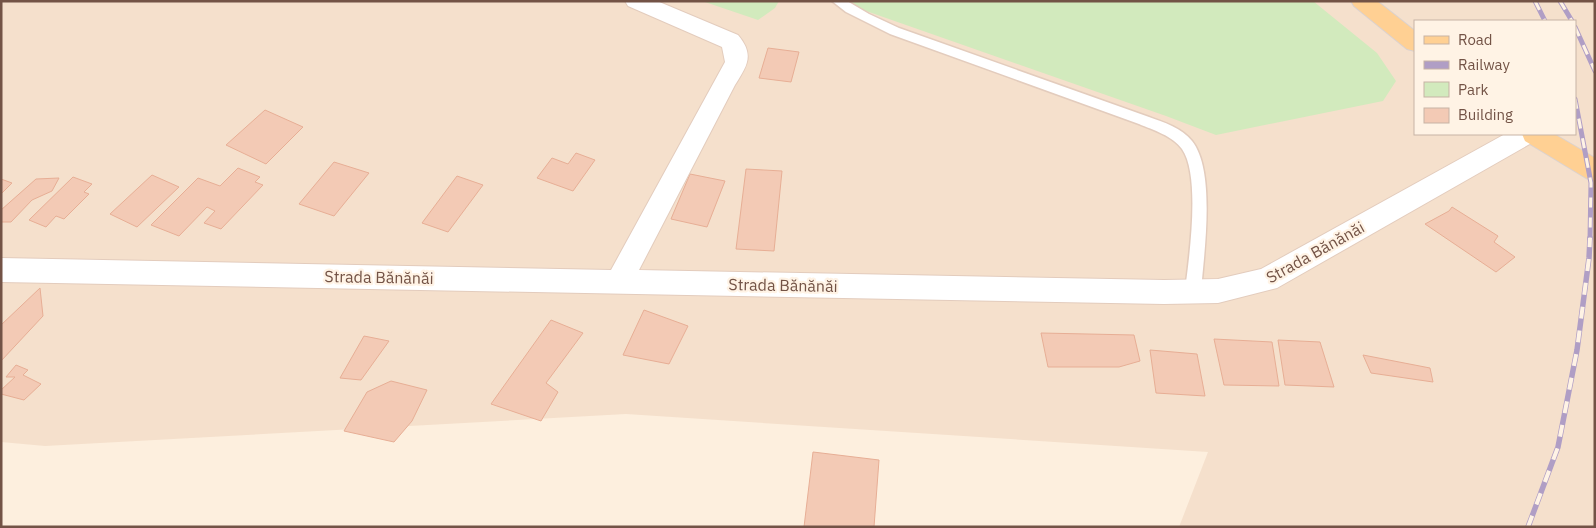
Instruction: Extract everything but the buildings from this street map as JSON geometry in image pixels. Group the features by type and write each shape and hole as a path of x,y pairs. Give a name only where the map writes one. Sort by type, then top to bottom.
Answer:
{"main road":[{"path":"1362,1 1414,42"},
{"path":"1536,135 1595,171"}],"street":[{"path":"619,282 737,62 735,47 730,41 636,1"},
{"name":"Strada Bănănăi","path":"1,270 619,282 1218,290 1267,280 1524,135"}],"lane":[{"path":"838,1 851,11 921,40 1165,129 1187,146 1196,169 1198,203 1193,291"}],"shaded area":[{"path":"1,1 1595,1 1595,527 1179,527 1208,452 626,414 45,446 1,442"}],"green space":[{"path":"702,1 779,1 775,8 758,20"},
{"path":"845,1 1313,1 1377,53 1396,81 1383,101 1216,135 849,5"}],"railway":[{"path":"1535,1 1544,20"},
{"path":"1560,1 1571,20"},
{"path":"1576,29 1595,71"},
{"path":"1576,104 1591,183 1590,239"},
{"path":"1528,527 1558,447 1577,350 1590,238"}]}
